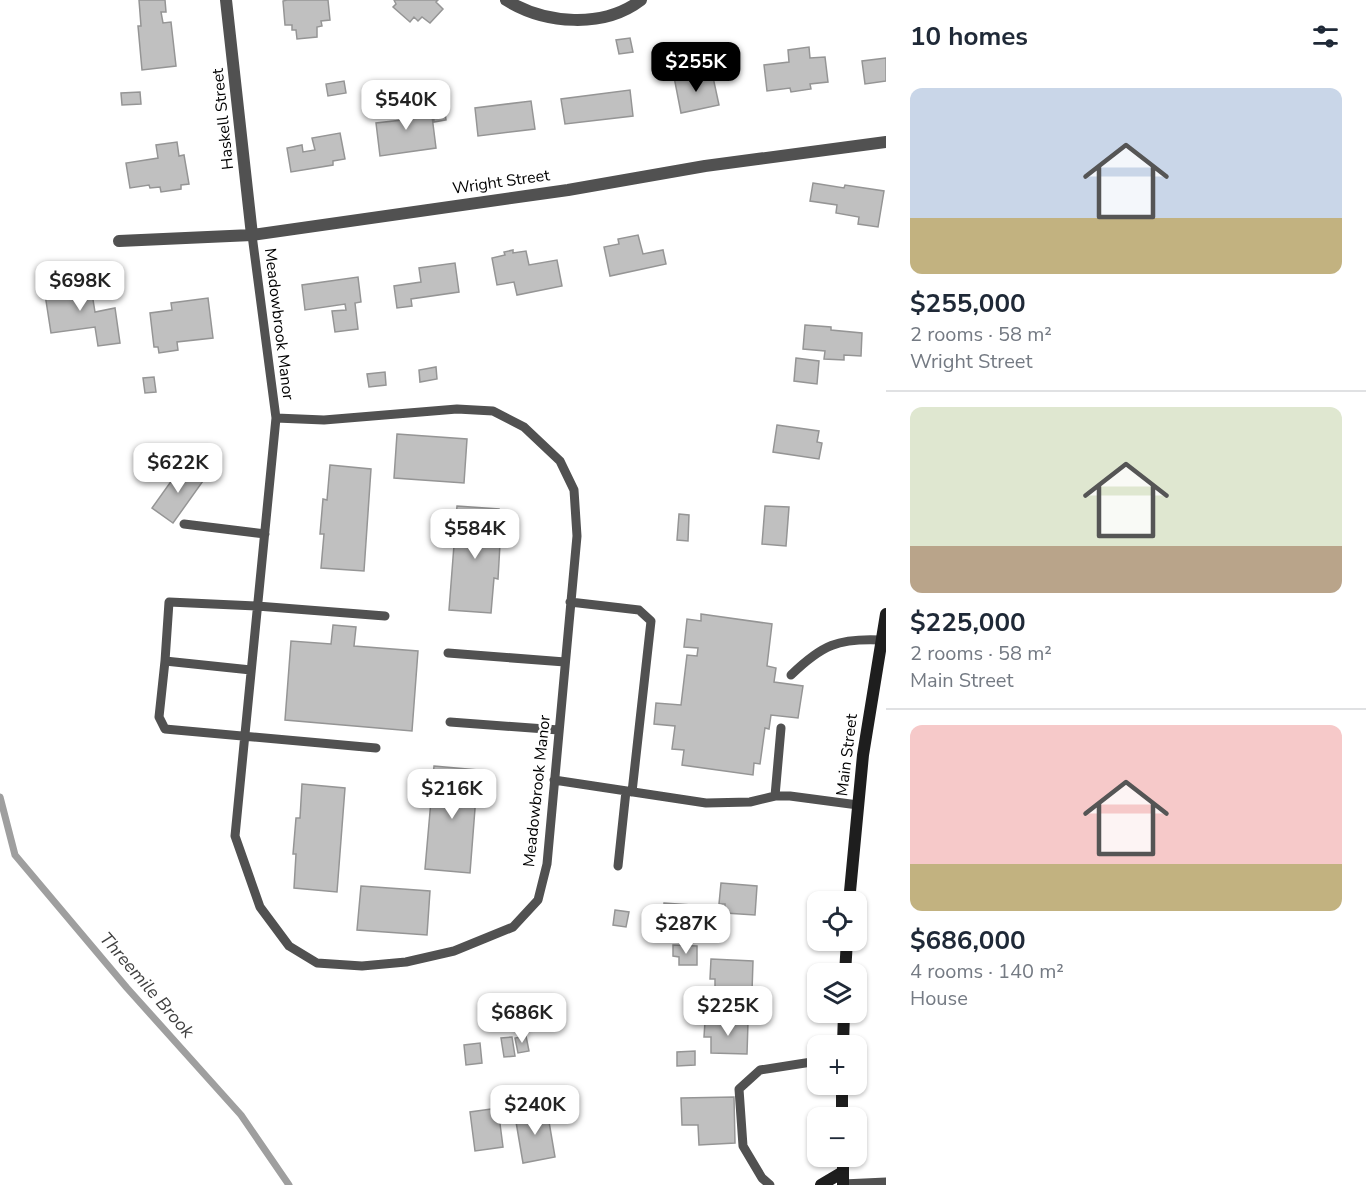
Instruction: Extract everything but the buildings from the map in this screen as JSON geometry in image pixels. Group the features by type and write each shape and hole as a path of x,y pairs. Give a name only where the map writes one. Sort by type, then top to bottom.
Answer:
{"main road":[{"name":"Main Street","path":"850,891 863,755 886,614"},
{"path":"821,1185 843,1180"}],"street":[{"name":"Haskell Street","path":"226,0 252,235"},
{"path":"506,0 537,15 572,20 611,15 641,0"},
{"name":"Wright Street","path":"119,241 252,235 568,190 705,166 886,142"}],"lane":[{"name":"Meadowbrook Manor","path":"252,235 276,418 235,836 260,907 289,946 317,963 362,966 406,962 454,951 513,927 538,900 547,864 577,536 574,490 560,461 524,427 493,411 457,409 324,420 276,418"},
{"path":"184,524 265,534"},
{"path":"376,748 165,729 159,717 169,602 385,616"},
{"path":"570,602 639,610 651,621 618,866"},
{"path":"791,675 808,659 827,647 854,639 881,640"},
{"path":"448,654 565,662"},
{"path":"165,661 251,670"},
{"path":"450,722 559,730"},
{"path":"775,796 782,728"},
{"path":"554,780 706,803 750,802 775,796 790,796 858,805"},
{"path":"770,1185 762,1178 743,1146 739,1089 760,1070 807,1063"},
{"path":"843,1180 886,1182"}],"waterway":[{"name":"Threemile Brook","path":"0,797 15,855 127,988 241,1115 289,1185"}]}
